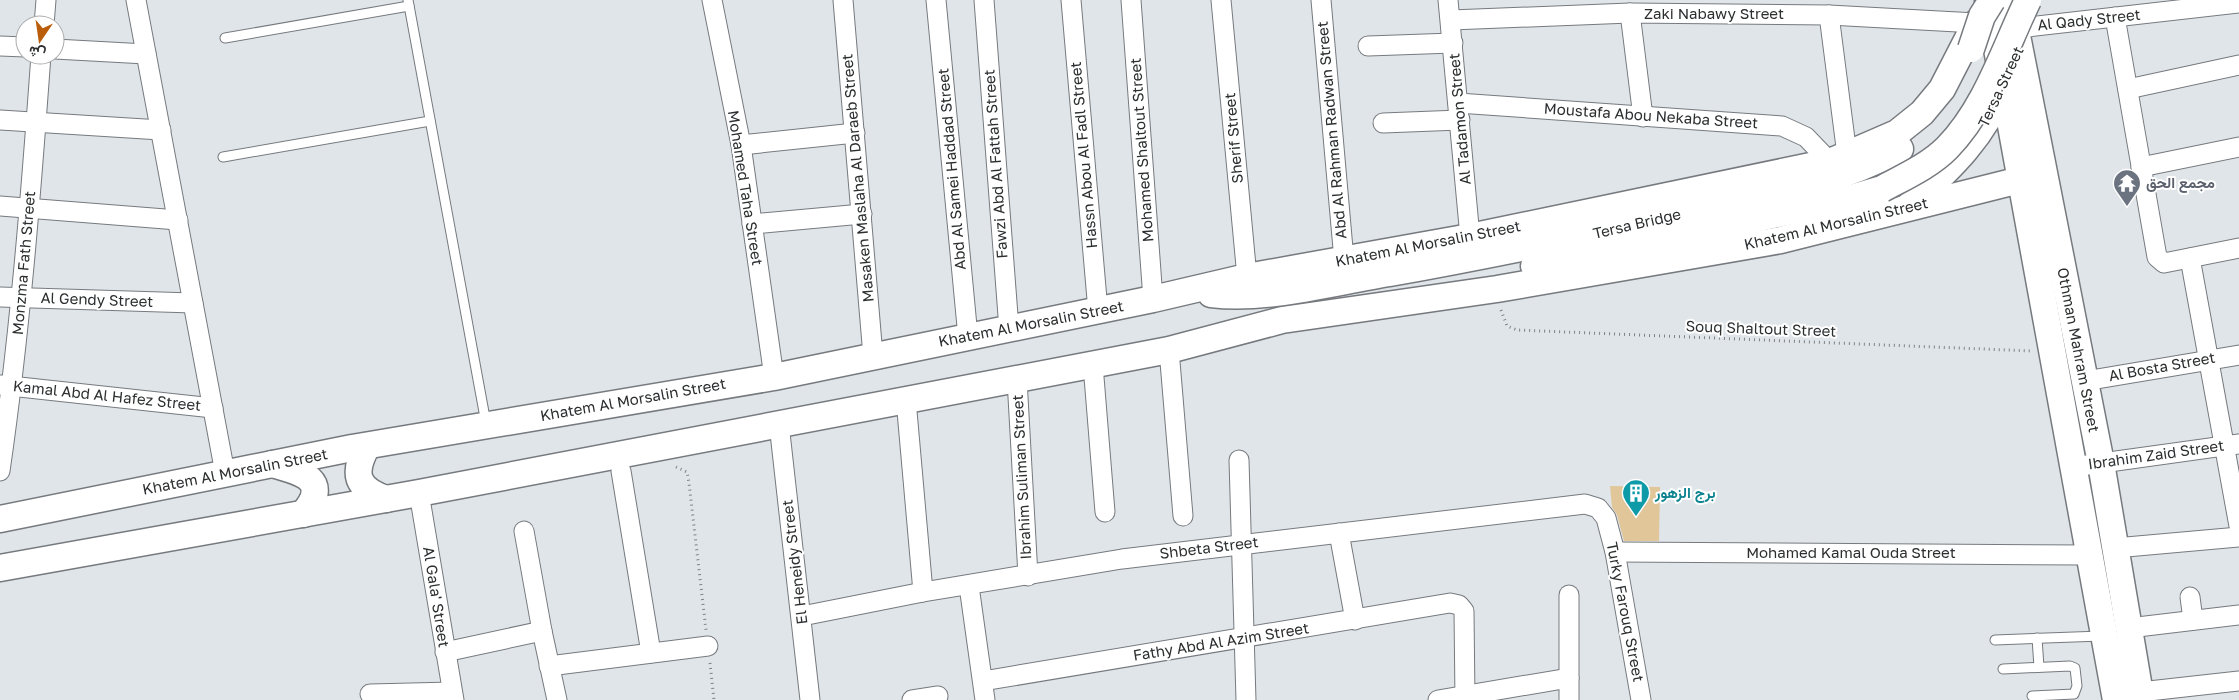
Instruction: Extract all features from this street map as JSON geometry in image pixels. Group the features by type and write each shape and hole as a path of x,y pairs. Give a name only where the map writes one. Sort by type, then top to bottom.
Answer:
{"main road":[{"name":"Tersa Bridge","path":"1282,320 1383,296 1848,199 1882,189 1921,167 1946,149 1968,123 1994,75 2028,0"},
{"name":"Tersa Street","path":"1906,208 1964,154 1986,124 2042,0"},
{"name":"Tersa Bridge","path":"1191,290 1225,296 1259,295 1481,257 1825,182 1849,161 1903,147 1932,124 1954,93 1982,16 1991,5"},
{"name":"Othman Mahram Street","path":"1991,5 2024,38 2032,178 2053,352 2102,636 2132,697"},
{"name":"Othman Mahram Street","path":"1991,5 2004,87 2032,178 2084,380 2101,463 2129,628 2132,697"},
{"name":"Khatem Al Morsalin Street","path":"0,519 367,446 774,376 1098,311 1248,277 1470,237 1849,161"},
{"name":"Khatem Al Morsalin Street","path":"0,568 419,493 1093,365 1169,350 1282,320 1497,289 1781,240 2032,178"},
{"path":"367,446 358,466 361,482 372,494 386,499"},
{"path":"271,464 297,471 312,480 315,497 303,514"}],"street":[{"path":"45,15 46,0"},
{"path":"136,0 225,473"},
{"name":"Mohamed Taha Street","path":"712,0 741,146 774,376"},
{"name":"Masaken Maslaha Al Daraeb Street","path":"843,0 873,356"},
{"name":"Abd Al Samei Haddad Street","path":"936,0 968,337"},
{"name":"Fawzi Abd Al Fattah Street","path":"984,0 1009,329"},
{"name":"Hassn Abou Al Fadl Street","path":"1071,0 1098,311"},
{"name":"Mohamed Shaltout Street","path":"1131,0 1153,299"},
{"name":"Sherif Street","path":"1221,0 1248,277"},
{"name":"Abd Al Rahman Radwan Street","path":"1321,0 1344,260"},
{"name":"Al Tadamon Street","path":"1448,0 1470,237"},
{"name":"Al Qady Street","path":"2024,38 2115,17 2239,2"},
{"name":"Zaki Nabawy Street","path":"1451,20 1630,13 1830,15 1991,5"},
{"path":"1630,13 1643,117"},
{"path":"1830,15 1849,161"},
{"path":"2115,17 2157,257 2164,263 2239,248"},
{"path":"1368,46 1453,43"},
{"path":"0,46 15,47"},
{"path":"65,50 146,54"},
{"path":"2128,90 2239,64"},
{"name":"Monzma Fath Street","path":"0,471 6,386 22,297 40,65"},
{"name":"Moustafa Abou Nekaba Street","path":"1383,123 1459,111 1755,122 1782,126 1849,161"},
{"path":"0,120 161,130"},
{"path":"741,146 855,133"},
{"path":"2141,167 2239,147"},
{"path":"0,206 178,220"},
{"path":"752,224 862,214"},
{"path":"2190,258 2208,359 2232,445 2239,526"},
{"name":"Al Gendy Street","path":"0,296 193,303"},
{"path":"1169,350 1183,516"},
{"name":"Al Bosta Street","path":"2084,380 2239,355"},
{"path":"1093,365 1105,512"},
{"name":"Ibrahim Suliman Street","path":"1017,379 1028,576"},
{"name":"Kamal Abd Al Hafez Street","path":"6,386 213,408"},
{"path":"906,400 924,592"},
{"name":"El Heneidy Street","path":"779,424 810,700"},
{"name":"Ibrahim Zaid Street","path":"2073,467 2232,445"},
{"path":"1239,460 1246,700"},
{"path":"621,471 651,653"},
{"name":"Al Gala' Street","path":"419,493 453,696"},
{"name":"Shbeta Street","path":"802,616 924,592 1122,559 1585,504 1592,505 1603,512 1607,524"},
{"name":"Turky Farouq Street","path":"1607,524 1615,552 1641,700"},
{"path":"524,531 557,700"},
{"path":"1339,533 1355,620"},
{"path":"2115,548 2239,537"},
{"name":"Mohamed Kamal Ouda Street","path":"1615,552 2088,555"},
{"path":"969,586 985,700"},
{"path":"1568,595 1569,700"},
{"path":"2190,597 2193,620"},
{"name":"Fathy Abd Al Azim Street","path":"982,681 1450,603 1459,605 1464,611 1465,698"},
{"path":"2129,628 2239,615"},
{"path":"445,652 542,631"},
{"path":"549,666 708,646"},
{"path":"1438,700 1465,698 1569,678"},
{"path":"2132,697 2239,681"},
{"path":"370,694 453,696"},
{"path":"912,700 938,696"}],"lane":[{"path":"225,38 408,3 486,426"},
{"path":"223,157 430,121"},
{"path":"1995,640 2102,636"},
{"path":"2037,638 2039,667"},
{"path":"2003,669 2072,666 2075,671 2076,690 2070,694 2032,696"}],"path":[{"name":"Souq Shaltout Street","path":"1497,289 1504,321 1507,326 1517,330 2053,352"},
{"path":"673,466 687,472 689,483 714,700"}],"building":[{"name":"برج الزهور","path":"1610,486 1660,487 1659,541 1624,541 1617,515 1612,507"}],"place":[{"name":"مجمع الحق","path":"2127,207"},
{"name":"برج الزهور","path":"1636,517"}]}
